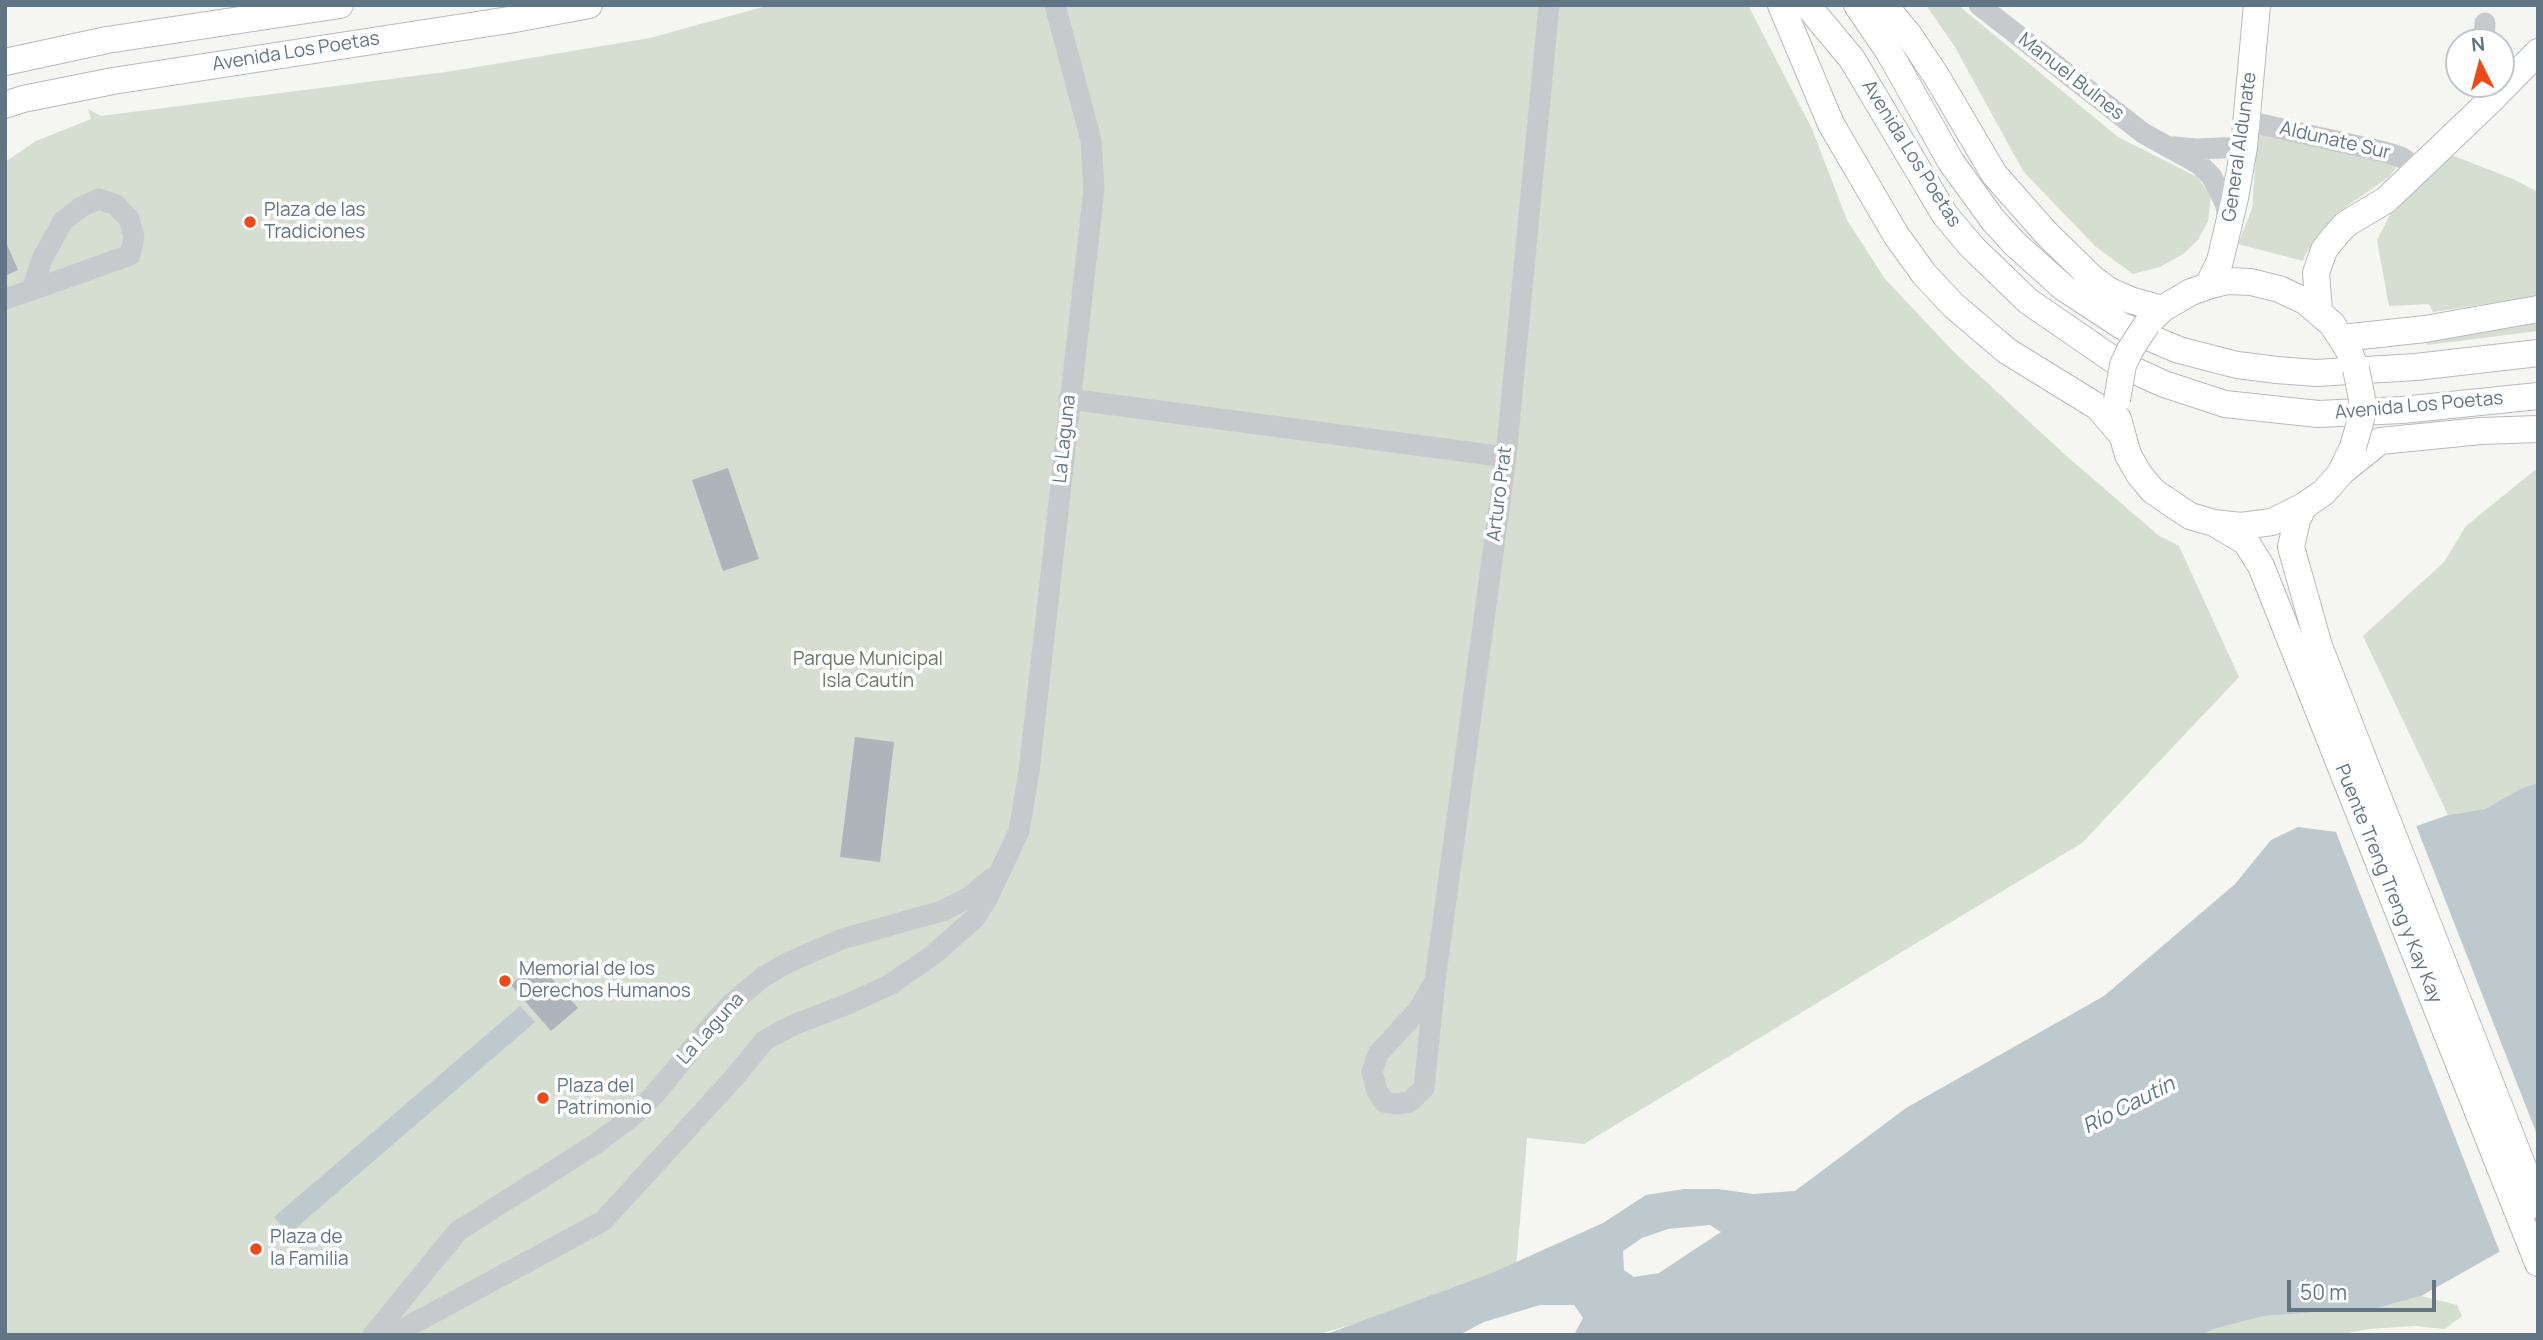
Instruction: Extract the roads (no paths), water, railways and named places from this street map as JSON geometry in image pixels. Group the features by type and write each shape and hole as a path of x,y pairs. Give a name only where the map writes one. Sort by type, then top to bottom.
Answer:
{"main road":[{"name":"Avenida Los Poetas","path":"5,62 107,40 340,5"},
{"name":"Avenida Los Poetas","path":"5,105 113,81 509,20 589,5"},
{"path":"1781,5 1831,124 1896,235 1924,274 1953,304 2007,351 2098,407 2121,434"},
{"name":"Avenida Los Poetas","path":"1807,5 1853,59 1945,215 1972,247 2028,301 2118,363 2164,384 2225,404 2318,414 2402,410 2538,396"},
{"name":"Avenida Los Poetas","path":"1857,5 1889,52 1951,162 1993,220 2015,244 2064,288 2122,326 2208,359 2237,365 2316,373 2416,367 2538,353"},
{"path":"1884,5 1909,35 1937,77 1994,174 2046,233 2091,277 2108,290 2155,316"},
{"name":"General Aldunate","path":"2208,286 2220,261 2229,232 2245,134 2257,5"},
{"path":"2515,71 2538,52"},
{"path":"2319,311 2316,273 2324,250 2346,223 2386,200 2419,170 2485,98"},
{"path":"2340,474 2353,447 2361,419 2362,399 2356,369 2342,338 2319,311 2305,301 2280,289 2251,282 2227,281 2208,286 2191,292 2155,316 2130,349 2123,365 2117,400 2121,434 2128,455 2153,491 2190,516 2214,523 2241,526 2272,522 2304,506 2324,492 2340,474 2380,441 2481,431 2538,429"},
{"path":"2342,338 2426,329 2538,309"},
{"name":"Puente Treng Treng y Kay Kay","path":"2304,506 2297,520 2291,547 2310,655 2538,1263"},
{"name":"Puente Treng Treng y Kay Kay","path":"2214,523 2239,536 2253,551 2310,655 2538,1205"}],"street":[{"name":"La Laguna","path":"392,1335 603,1221 732,1080 764,1041 793,1025 891,984 933,955 974,919 987,899 1019,831 1029,772 1094,189 1091,140 1055,5"},
{"name":"Arturo Prat","path":"1435,981 1419,1009 1378,1054 1372,1072 1377,1091 1384,1102 1409,1102 1424,1088 1435,981 1506,457 1549,5"},
{"name":"Manuel Bulnes","path":"1979,5 2143,133 2199,164 2211,176 2226,206 2229,232"},
{"name":"Manuel Bulnes","path":"2165,146 2197,149 2245,134"},
{"name":"Aldunate Sur","path":"2245,134 2385,152 2402,157 2419,170"},
{"path":"5,299 32,290 130,255 134,237 129,219 116,205 99,199 81,207 63,220 42,260 32,290"},
{"path":"1069,400 1506,457"},
{"name":"La Laguna","path":"373,1335 458,1231 597,1143 635,1114 654,1096 724,1012 763,977 787,963 842,939 942,911 970,897 998,872"}],"water":[{"name":"Río Cautín","path":"2538,783 2538,1230 2421,1296 2377,1308 2264,1316 2199,1335 1574,1335 1583,1318 1574,1305 1540,1305 1484,1322 1459,1335 1324,1335 1492,1273 1603,1223 1646,1195 1684,1189 1718,1189 1753,1194 1795,1191 1906,1108 2104,996 2235,884 2271,840 2298,827 2359,835 2414,827 2448,815 2485,809 2522,788","holes":["1710,1225 1721,1232 1659,1273 1634,1277 1624,1270 1623,1251 1642,1238 1668,1229"]},
{"path":"520,1006 535,1022 289,1234 274,1217"}],"place":[{"name":"Plaza de las Tradiciones","path":"250,222"},
{"name":"Memorial de los Derechos Humanos","path":"505,981"},
{"name":"Plaza del Patrimonio","path":"543,1098"},
{"name":"Plaza de la Familia","path":"256,1249"}],"park label":[{"name":"Parque Municipal Isla Cautín","path":"868,671"}]}
